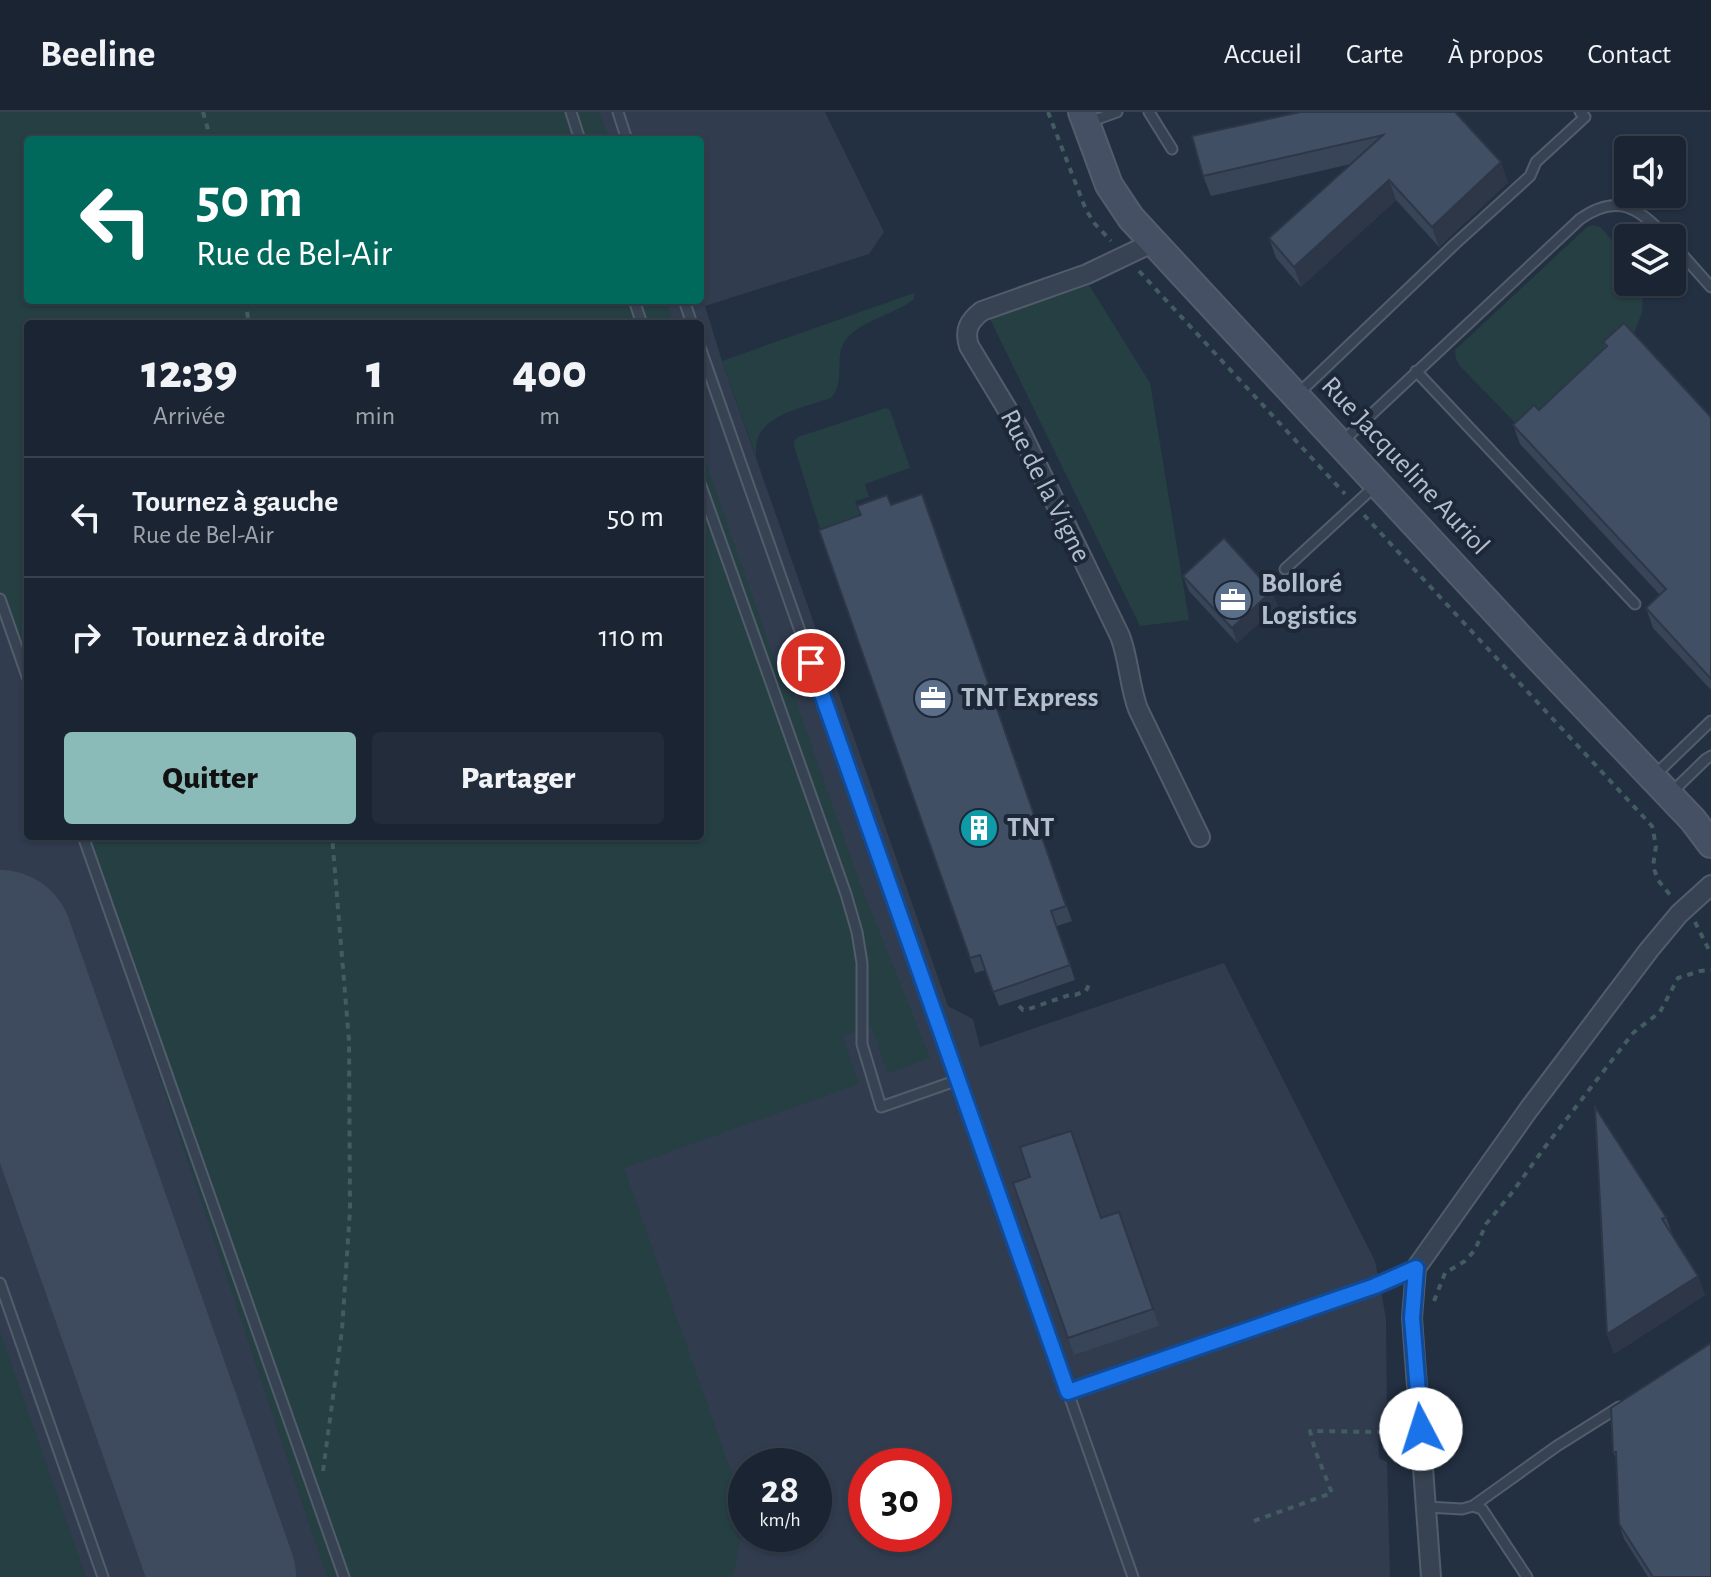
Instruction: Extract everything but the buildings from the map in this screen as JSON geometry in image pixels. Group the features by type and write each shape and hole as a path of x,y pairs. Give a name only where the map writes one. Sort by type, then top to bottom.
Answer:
{"street":[{"name":"Rue Jacqueline Auriol","path":"1084,118 1114,193 1131,218 1693,820 1711,844"},
{"name":"Rue de la Vigne","path":"1154,242 1087,274 982,311 973,318 966,337 1021,432 1120,636 1132,694 1200,837"},
{"path":"1431,1577 1412,1318 1416,1268 1649,950 1711,885"}],"lane":[{"path":"571,112 579,136"},
{"path":"618,112 626,136"},
{"path":"1084,118 1117,112"},
{"path":"1149,112 1172,149"},
{"path":"1296,396 1530,176 1536,162 1585,117 1580,112"},
{"path":"1340,443 1594,209 1613,204 1635,209 1655,224"},
{"path":"1686,259 1711,287"},
{"path":"704,358 1133,1577"},
{"path":"1416,371 1635,604"},
{"path":"1285,569 1378,484"},
{"path":"704,494 857,932 862,963 862,1044 881,1107 958,1080"},
{"path":"0,599 24,668"},
{"path":"1661,786 1711,721"},
{"path":"1661,786 1711,756"},
{"path":"84,840 344,1577"},
{"path":"1068,1392 1375,1286 1416,1268"},
{"path":"0,1283 103,1577"},
{"path":"1427,1507 1462,1509 1473,1506 1557,1446 1633,1398"},
{"path":"1473,1506 1482,1509 1527,1577"}],"path":[{"path":"203,112 210,136"},
{"path":"1048,112 1086,210 1095,224 1652,826 1656,835 1653,866 1658,880 1694,919 1711,954"},
{"path":"319,1505 342,1330 350,1210 349,1041 332,840"},
{"path":"1412,1318 1430,1318 1445,1273 1465,1261 1475,1250 1486,1224 1633,1033 1660,1012 1678,978 1711,970"},
{"path":"1019,1006 1023,1010 1029,1009 1075,995 1086,991 1091,980"},
{"path":"1254,1521 1332,1493 1310,1431 1421,1429"}],"shaded area":[{"path":"0,112 825,112 884,232 869,254 705,306 948,1006 973,1019 980,1047 1224,963 1375,1261 1386,1318 1387,1423 1378,1428 1379,1458 1387,1462 1390,1577 0,1577"}],"green space":[{"path":"0,112 599,112 608,136 24,136 24,304 667,304 673,320 24,320 24,672 0,601"},
{"path":"1587,227 1600,227 1614,242 1614,296 1643,296 1642,312 1631,342 1524,432 1460,366 1455,350"},
{"path":"1089,285 1150,383 1189,620 1140,626 990,319"},
{"path":"914,293 914,299 862,326 847,338 840,352 838,384 831,398 793,410 766,425 758,438 756,457 722,361"},
{"path":"886,408 890,410 910,468 865,484 869,497 855,501 866,530 825,545 794,441 798,437"},
{"path":"704,457 781,679 788,679 859,881 930,1058 888,1073 871,1025 843,1036 859,1084 624,1168 728,1463 728,1552 738,1552 731,1577 327,1577 80,840 704,840"},
{"path":"0,1332 86,1577 0,1577"}],"taxiway":[{"path":"205,1528 225,1577"}],"runway":[{"path":"0,943 223,1577"}],"place":[{"name":"Bolloré Logistics","path":"1233,600"},
{"name":"TNT Express","path":"933,698"},
{"name":"TNT","path":"979,828"}],"route":[{"path":"811,663 1068,1392 1375,1286 1416,1268 1412,1318 1421,1429"}]}
